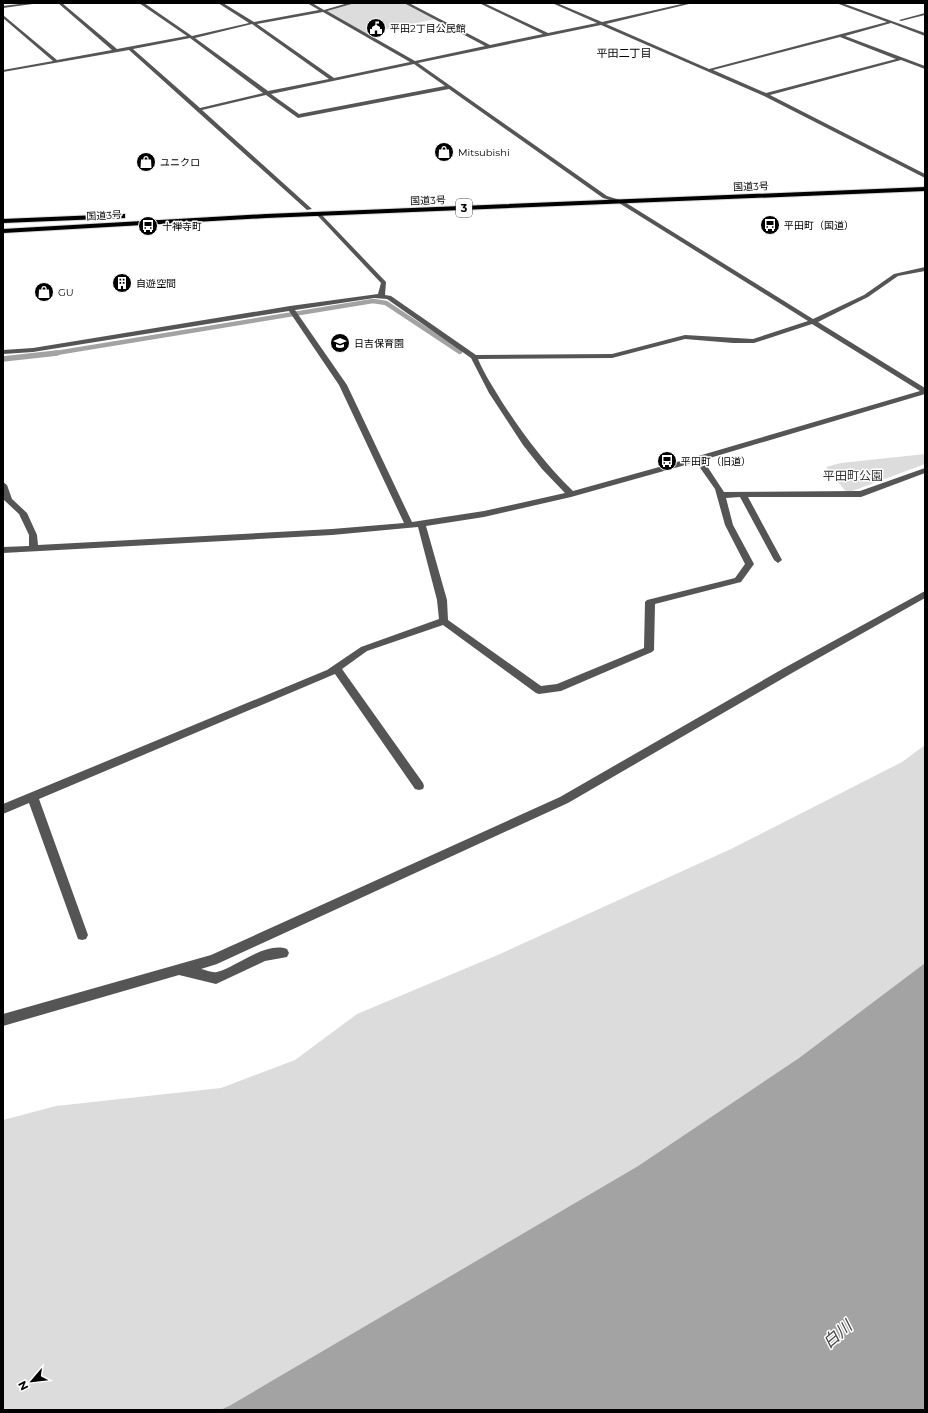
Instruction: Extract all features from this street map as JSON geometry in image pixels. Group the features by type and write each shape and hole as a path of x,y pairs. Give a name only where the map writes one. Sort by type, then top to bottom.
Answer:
{"highway":[{"name":"国道3号","path":"158,214 925,184"},
{"name":"国道3号","path":"3,231 319,214 925,189"},
{"name":"国道3号","path":"3,221 127,216"}],"street":[{"path":"3,7 38,3"},
{"path":"60,3 115,50"},
{"path":"141,3 191,37 298,116 450,87"},
{"path":"220,3 333,79"},
{"path":"309,3 414,62 605,197 621,202 925,391"},
{"path":"3,70 115,50 131,49 323,11 353,3"},
{"path":"406,3 488,46"},
{"path":"481,3 548,35"},
{"path":"554,3 766,95 925,176"},
{"path":"660,3 672,8"},
{"path":"198,110 267,93 600,24 690,3"},
{"path":"838,3 925,34"},
{"path":"854,3 913,24"},
{"path":"901,20 925,14"},
{"path":"3,16 55,60"},
{"path":"709,70 891,22"},
{"path":"839,35 925,68"},
{"path":"131,49 309,209"},
{"path":"766,95 900,59"},
{"path":"319,214 384,283 381,297"},
{"path":"3,352 33,350 290,308 374,296 389,297 474,357 586,354 612,356 685,337 733,341 754,341 814,321 866,296 896,275 925,269"},
{"path":"290,308 342,385 409,525"},
{"path":"474,357 474,361 486,382 540,462 571,494"},
{"path":"3,550 332,532 421,524 484,514 571,494 925,391"},
{"path":"421,524 442,600 444,621 539,690 558,688 649,650 650,602 738,580 750,564 729,525 719,489 698,458"},
{"path":"720,495 861,494 925,470"},
{"path":"3,485 8,500 24,513 33,535 34,549"},
{"path":"744,495 778,560"},
{"path":"3,1020 213,960 564,800 789,670 925,594"},
{"path":"3,809 33,798 337,669 364,649 444,621"},
{"path":"337,669 419,786"},
{"path":"33,798 82,935"},
{"path":"178,970 216,978 264,956 283,953"}],"green space":[{"path":"353,3 406,3 436,19 364,34 323,11"},
{"name":"平田町公園","path":"925,454 925,464 847,493 826,467 841,463"},
{"path":"925,745 925,963 799,1058 638,1166 220,1410 3,1410 3,1120 56,1106 221,1088 295,1060 357,1014 500,954 731,849 902,762"}],"water":[{"name":"白川","path":"925,963 925,1410 220,1410 638,1166 799,1058"}],"waterway":[{"path":"54,353 373,301 386,303 460,352"},
{"path":"3,359 54,353"},
{"path":"50,354 54,353"}],"place":[{"name":"平田2丁目公民館","path":"376,28"},
{"name":"Mitsubishi","path":"444,152"},
{"name":"ユニクロ","path":"146,162"},
{"name":"平田町（国道）","path":"770,225"},
{"name":"十禅寺町","path":"148,226"},
{"name":"自遊空間","path":"122,283"},
{"name":"GU","path":"44,292"},
{"name":"日吉保育園","path":"340,343"},
{"name":"平田町（旧道）","path":"667,461"}],"district":[{"name":"平田二丁目","path":"624,53"}]}
